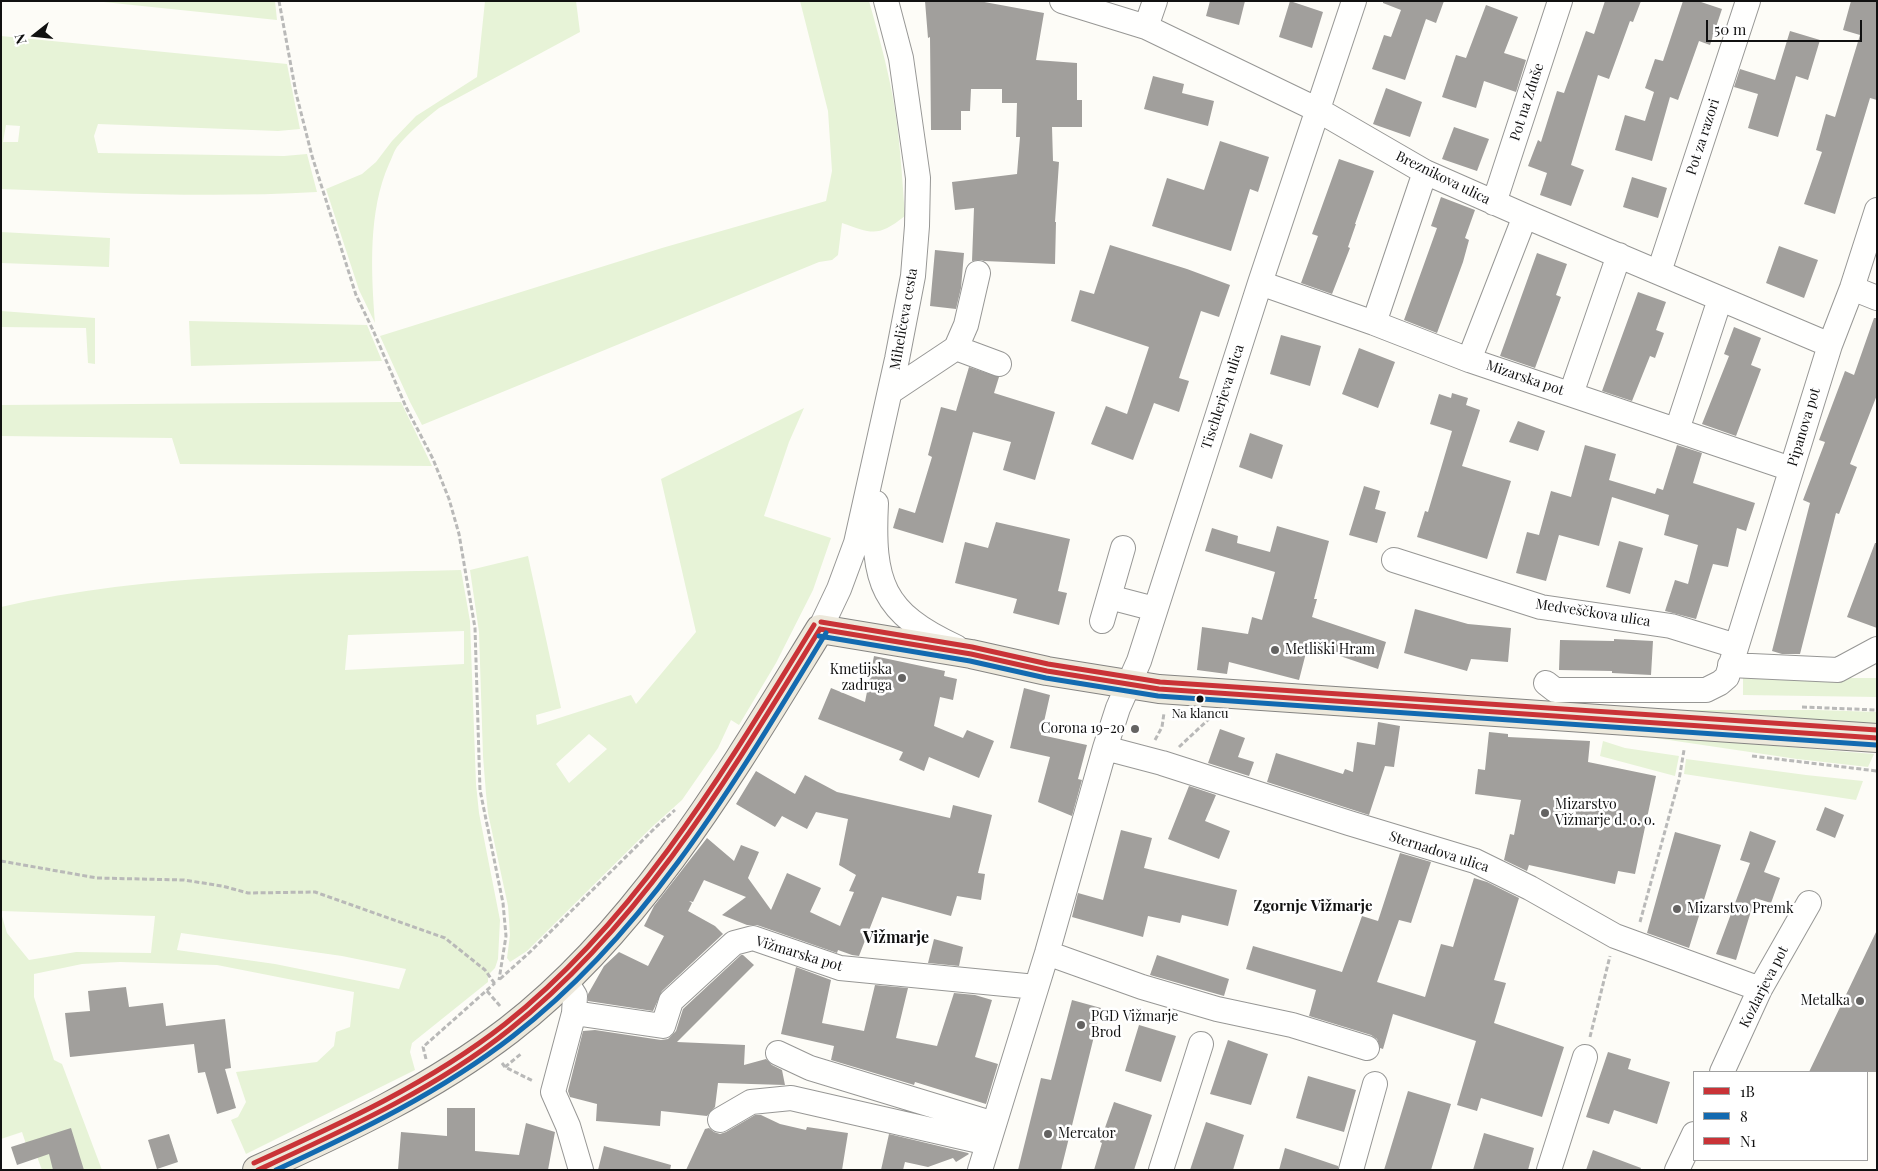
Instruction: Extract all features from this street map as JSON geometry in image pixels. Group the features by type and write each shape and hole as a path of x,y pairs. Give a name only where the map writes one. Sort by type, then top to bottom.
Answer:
{"main road":[{"path":"256,1170 368,1118 435,1081 510,1029 565,980 617,926 704,814 820,629 971,654 1047,671 1129,685 1877,738"}],"street":[{"name":"Miheličeva cesta","path":"820,629 839,589 856,543 890,392 913,276 918,178 901,58 886,1"},
{"name":"Breznikova ulica","path":"1062,1 1146,27 1318,110 1426,172 1494,203 1830,345"},
{"path":"1146,27 1155,1"},
{"name":"Tischlerjeva ulica","path":"1129,685 1139,661 1260,283 1354,1"},
{"name":"Pot na Zduše","path":"1494,203 1560,1"},
{"name":"Pot za razori","path":"1658,272 1748,1"},
{"path":"1374,322 1426,172"},
{"name":"Pipanova pot","path":"1546,683 1554,690 1706,690 1720,684 1727,677 1830,345 1852,288 1877,210"},
{"path":"1470,360 1525,216"},
{"path":"1571,394 1619,255"},
{"path":"890,392 956,348 966,325 978,273"},
{"name":"Mizarska pot","path":"1260,283 1374,322 1470,360 1791,469"},
{"path":"1852,288 1877,298"},
{"path":"1677,430 1720,299"},
{"path":"956,348 998,364"},
{"path":"880,437 874,547 885,589 895,605 911,622 937,638 971,654"},
{"path":"1102,621 1123,548"},
{"name":"Medveščkova ulica","path":"1394,560 1541,607 1671,626 1733,656 1838,670 1877,650"},
{"path":"1109,597 1155,609"},
{"path":"980,1170 1047,953 1105,748 1118,708 1129,685"},
{"name":"Sternadova ulica","path":"1105,748 1154,760 1349,823 1475,861 1530,888 1624,940 1760,989"},
{"name":"Kozlarjeva pot","path":"1722,1071 1760,989 1808,903"},
{"name":"Vižmarska pot","path":"574,1013 663,1026 671,1001 734,943 753,938 840,968 1036,988"},
{"path":"1047,953 1142,986 1208,1006 1292,1025 1367,1048"},
{"path":"565,980 576,996 574,1013 554,1092 568,1126 577,1167"},
{"path":"1160,1170 1201,1044"},
{"path":"778,1053 810,1068 991,1133"},
{"path":"1549,1170 1585,1057"},
{"path":"1351,1170 1375,1084"},
{"path":"720,1120 751,1102 791,1098 991,1133"},
{"path":"1677,1170 1693,1136"}],"path":[{"path":"279,1 296,92 312,156 356,295 406,407 432,459 449,499 459,534 475,628 480,790 503,903 506,936 499,980"},
{"path":"1154,760 1164,711"},
{"path":"1154,760 1214,715"},
{"path":"1585,1057 1679,780 1684,750"},
{"path":"435,1081 428,1067 423,1047 530,952 656,826 678,807"},
{"path":"1,861 98,878 184,880 222,886 248,893 315,892 445,938 485,970 495,984"},
{"path":"487,991 500,1007"},
{"path":"526,1050 505,1067 521,1074 536,1084"}],"green space":[{"path":"94,1 275,1 277,20"},
{"path":"485,1 576,1 580,32 439,108 412,131 397,147 382,182 374,222 372,263 375,323 359,290 326,189 362,174 376,162 392,141 416,116 477,77"},
{"path":"800,1 869,1 893,98 899,142 905,216 896,223 875,232 861,230 842,223 838,255 832,260 819,262 422,425 380,336 662,248 826,201 832,171 828,111"},
{"path":"1,36 287,64 300,129 278,131 98,124 94,136 98,153 284,156 307,154 317,192 199,195 1,189","holes":["6,125 20,126 18,142 3,142"]},
{"path":"1,232 110,238 109,267 1,263"},
{"path":"1,311 95,318 95,364 88,363 86,328 1,327"},
{"path":"189,321 367,325 382,361 191,366"},
{"path":"401,402 432,466 180,464 172,438 1,436 1,405"},
{"path":"804,408 789,442 764,516 831,538 813,590 776,663 739,725 731,720 718,748 682,800 653,826 527,951 510,962 507,958 510,935 508,906 488,813 486,794 479,632 470,570 528,556 561,708 536,715 537,725 631,695 636,704 696,632 661,479","holes":["589,734 607,749 569,783 556,764"]},
{"path":"461,570 470,621 476,784 479,813 500,920 498,959 495,968 488,975 488,982 412,1043 410,1052 415,1070 246,1154 231,1120 238,1117 246,1102 236,1072 317,1062 334,1046 336,1032 350,1027 354,992 217,965 120,962 82,964 34,974 34,997 54,1060 62,1064 102,1170 42,1170 36,1154 30,1156 22,1132 1,1139 1,913 7,933 29,960 76,952 151,953 155,916 1,911 1,607 115,587 172,581 288,574","holes":["464,631 464,664 345,670 348,635","181,933 342,956 406,969 399,989 275,964 177,950"]},
{"path":"1743,678 1877,678 1877,697 1743,695"},
{"path":"1673,710 1877,712 1877,726 1673,713"},
{"path":"1642,735 1874,754 1868,767 1797,759"},
{"path":"1603,741 1625,748 1679,756 1675,776 1600,756"},
{"path":"1686,759 1863,781 1856,800 1684,774"}],"building":[{"path":"925,1 979,1 1044,13 1036,60 1077,63 1077,100 1082,100 1082,127 1052,127 1053,161 1059,162 1055,222 1055,264 972,261 974,208 955,210 952,182 1017,174 1020,137 1016,137 1017,103 1002,103 1002,89 971,89 970,111 961,111 961,130 931,130 930,37 928,38"},
{"path":"1210,1 1245,1 1239,25 1206,16"},
{"path":"1290,1 1323,12 1312,48 1279,37"},
{"path":"1383,1 1444,1 1436,23 1426,19 1405,80 1372,69 1384,35 1391,37 1401,10 1383,3"},
{"path":"1605,1 1641,1 1633,22 1630,21 1609,79 1598,75 1571,165 1584,170 1571,206 1540,195 1547,173 1528,166 1538,140 1541,142 1557,91 1564,93 1586,31 1594,34"},
{"path":"1683,1 1698,1 1722,9 1710,45 1699,41 1678,100 1670,97 1652,161 1615,150 1625,115 1645,121 1654,92 1645,88 1655,59 1663,61"},
{"path":"1851,1 1877,1 1877,100 1870,98 1835,214 1804,204 1822,152 1816,150 1826,114 1835,117 1860,35 1843,30"},
{"path":"1486,5 1518,17 1504,53 1526,60 1516,92 1484,81 1476,108 1442,97 1456,55 1466,58"},
{"path":"1790,31 1820,40 1808,80 1796,76 1778,137 1748,128 1758,94 1734,87 1740,69 1775,80"},
{"path":"1153,76 1184,84 1182,93 1214,101 1208,126 1144,109"},
{"path":"1386,88 1422,102 1410,137 1373,124"},
{"path":"1454,127 1489,139 1477,171 1442,159"},
{"path":"1220,141 1269,157 1258,192 1250,189 1231,251 1152,226 1167,178 1204,190"},
{"path":"1339,159 1374,171 1355,224 1348,247 1350,248 1332,294 1301,283 1318,236 1312,234"},
{"path":"1632,177 1667,188 1658,218 1623,207"},
{"path":"1441,197 1475,210 1465,238 1469,240 1463,262 1437,333 1404,320 1437,228 1431,226"},
{"path":"1110,245 1187,269 1230,285 1219,317 1201,311 1179,378 1189,381 1179,412 1154,403 1133,460 1091,444 1106,406 1127,414 1149,347 1071,321 1080,290 1094,294"},
{"path":"1779,246 1818,260 1804,298 1766,283"},
{"path":"935,250 964,253 961,288 956,309 930,306"},
{"path":"1537,253 1567,264 1556,295 1561,297 1535,368 1500,356"},
{"path":"1638,292 1666,302 1656,330 1664,333 1655,358 1650,356 1632,401 1602,391"},
{"path":"1874,318 1877,318 1877,395 1850,464 1857,467 1839,514 1836,513 1800,654 1782,654 1772,651 1810,503 1803,500 1825,442 1819,440 1845,371 1854,375"},
{"path":"1734,327 1761,338 1751,365 1761,369 1736,436 1702,424 1729,356 1724,354"},
{"path":"1281,335 1321,346 1310,386 1270,374"},
{"path":"1359,348 1395,362 1378,408 1342,394"},
{"path":"969,367 999,377 994,393 1055,412 1035,480 1003,470 1011,442 973,432 943,543 893,528 899,508 915,513 932,457 928,455 941,407 956,411"},
{"path":"1452,393 1468,398 1466,405 1480,410 1462,466 1511,481 1487,559 1417,537 1425,511 1428,512 1452,431 1430,424 1439,394 1451,398"},
{"path":"1518,421 1545,431 1538,451 1509,442"},
{"path":"1250,433 1283,445 1272,479 1239,467"},
{"path":"1585,445 1616,454 1609,480 1655,494 1657,488 1663,490 1677,445 1702,453 1693,483 1755,503 1746,531 1737,528 1728,567 1713,564 1696,619 1665,611 1675,580 1688,584 1698,545 1664,535 1669,515 1612,497 1599,546 1559,535 1546,581 1516,573 1527,532 1539,535 1551,491 1571,497"},
{"path":"1364,486 1380,491 1375,509 1386,512 1377,543 1349,535"},
{"path":"996,522 1070,539 1058,591 1067,593 1059,625 1013,613 1017,599 955,583 965,542 988,548"},
{"path":"1277,526 1329,541 1314,599 1317,599 1312,617 1386,642 1378,669 1308,645 1299,680 1229,662 1227,674 1197,670 1202,627 1248,634 1252,617 1262,620 1275,572 1205,551 1212,528 1238,536 1237,543 1270,552"},
{"path":"1619,541 1643,548 1630,594 1606,587"},
{"path":"1875,543 1877,543 1877,628 1847,617"},
{"path":"1415,609 1468,624 1511,628 1508,662 1471,659 1467,671 1404,653"},
{"path":"1614,639 1653,641 1651,675 1612,673 1612,671 1559,670 1560,640 1614,641"},
{"path":"874,656 945,671 944,676 957,679 953,700 940,697 934,726 963,738 967,730 994,741 979,778 929,757 924,771 899,760 903,752 818,719 831,688 865,702"},
{"path":"1024,688 1050,695 1041,735 1087,745 1078,779 1082,780 1072,816 1038,802 1050,757 1010,748"},
{"path":"1378,722 1400,726 1394,767 1385,766 1369,815 1267,782 1276,753 1343,774 1345,769 1353,772 1357,742 1375,745"},
{"path":"1220,729 1245,738 1238,757 1254,762 1249,776 1208,763"},
{"name":"Mizarstvo Vižmarje d. o. o.","path":"1489,732 1508,734 1508,737 1590,741 1588,762 1656,776 1635,874 1618,871 1615,884 1529,865 1527,871 1504,860 1510,834 1514,835 1521,800 1475,794 1478,769 1485,770"},
{"path":"756,771 795,794 805,775 837,792 950,818 953,805 992,815 978,873 985,874 981,900 957,896 951,916 882,897 859,956 838,950 837,953 757,925 747,925 722,915 746,897 704,880 693,902 689,901 692,903 688,911 715,926 723,934 662,991 653,1011 588,1001 588,994 604,966 619,952 648,966 664,936 644,926 654,906 707,838 734,861 741,845 759,852 748,878 771,910 787,873 821,888 810,912 840,926 854,892 849,891 856,875 839,865 848,819 816,812 807,829 782,816 775,827 736,804"},
{"path":"1189,786 1216,795 1205,821 1230,831 1219,859 1168,839"},
{"path":"1825,807 1844,815 1835,838 1816,830"},
{"path":"1121,830 1152,838 1144,868 1237,890 1228,926 1182,915 1180,923 1148,916 1143,937 1072,917 1078,893 1103,900"},
{"path":"1750,831 1776,841 1764,872 1780,878 1771,903 1755,898 1736,960 1716,954 1750,863 1740,860"},
{"name":"Mizarstvo Premk","path":"1675,832 1721,845 1689,948 1647,933"},
{"path":"1400,853 1431,862 1411,923 1399,920 1377,982 1425,997 1441,944 1453,947 1474,878 1487,882 1519,898 1494,980 1506,983 1494,1023 1564,1047 1542,1117 1481,1098 1477,1111 1457,1105 1476,1041 1393,1014 1383,1049 1380,1048 1377,1039 1371,1035 1309,1016 1316,990 1246,969 1253,946 1342,972 1362,916 1378,921"},
{"name":"Metalka","path":"1877,930 1877,1072 1809,1071"},
{"path":"934,939 963,947 959,966 928,963"},
{"path":"741,955 754,965 677,1042 745,1045 744,1065 766,1059 772,1065 782,1070 785,1085 718,1083 715,1107 707,1116 661,1111 660,1126 596,1121 597,1104 570,1097 568,1091 583,1031 595,1030 661,1040 668,1039 676,1031 683,1009"},
{"path":"1157,955 1229,979 1224,996 1150,975"},
{"path":"796,967 831,980 822,1023 864,1031 875,985 908,988 896,1038 937,1046 954,993 975,995 992,1000 975,1057 998,1064 986,1104 915,1082 914,1085 831,1060 834,1046 781,1034"},
{"path":"126,987 129,1007 163,1003 166,1026 225,1019 231,1068 225,1069 236,1108 217,1114 205,1072 198,1073 194,1044 70,1057 65,1013 90,1011 88,991"},
{"path":"1072,1000 1101,1008 1061,1170 1018,1170 1041,1078 1051,1080"},
{"path":"1139,1025 1176,1036 1161,1082 1125,1071"},
{"path":"1228,1040 1268,1054 1251,1105 1210,1094"},
{"path":"1608,1052 1631,1059 1628,1069 1670,1082 1657,1124 1614,1110 1609,1124 1586,1117"},
{"path":"1308,1076 1356,1090 1344,1132 1296,1118"},
{"path":"1408,1091 1451,1104 1431,1170 1384,1170"},
{"path":"1114,1102 1152,1115 1134,1170 1094,1170 1102,1143 1100,1142"},
{"path":"447,1108 475,1108 475,1151 519,1155 526,1123 555,1132 548,1170 398,1170 401,1132 447,1136"},
{"path":"755,1115 761,1115 780,1124 806,1130 807,1127 848,1133 842,1170 686,1170 705,1129 709,1128 720,1134"},
{"path":"1206,1122 1244,1135 1233,1170 1190,1170"},
{"path":"71,1128 84,1170 53,1170 49,1154 17,1165 11,1147"},
{"path":"1484,1133 1534,1148 1528,1170 1473,1170"},
{"path":"169,1134 178,1162 157,1169 148,1140"},
{"path":"889,1134 969,1154 956,1162 953,1158 928,1167 905,1162 903,1170 881,1170"},
{"path":"604,1146 671,1165 670,1170 598,1170"},
{"path":"1285,1148 1338,1166 1338,1170 1279,1170"},
{"path":"1593,1150 1641,1168 1640,1170 1586,1170"}],"transit line":[{"name":"N1","path":"821,622 972,647 1048,664 1160,682 1877,730"},
{"name":"N1","path":"254,1163 319,1133 415,1084 505,1024 553,982 597,937 638,889 676,838 713,786 814,625"},
{"name":"1B","path":"820,629 971,654 1047,671 1159,689 1877,738"},
{"name":"1B","path":"258,1170 388,1108 450,1072 509,1030 557,988 602,942 643,894 681,843 718,791 820,629"},
{"name":"8","path":"276,1170 368,1126 428,1093 486,1056 513,1036 562,994 607,949 649,900 688,849 759,742 826,633"},
{"name":"8","path":"819,636 970,661 1046,678 1158,696 1876,745"}],"place":[{"name":"Metliški Hram","path":"1275,650"},
{"name":"Kmetijska zadruga","path":"902,678"},
{"name":"Na klancu","path":"1200,699"},
{"name":"Corona 19-20","path":"1135,729"},
{"name":"Mizarstvo Vižmarje d. o. o.","path":"1545,813"},
{"name":"Mizarstvo Premk","path":"1677,909"},
{"name":"Metalka","path":"1860,1001"},
{"name":"PGD Vižmarje Brod","path":"1081,1025"},
{"name":"Mercator","path":"1048,1134"}],"district":[{"name":"Zgornje Vižmarje","path":"1313,906"},
{"name":"Vižmarje","path":"896,938"}]}
